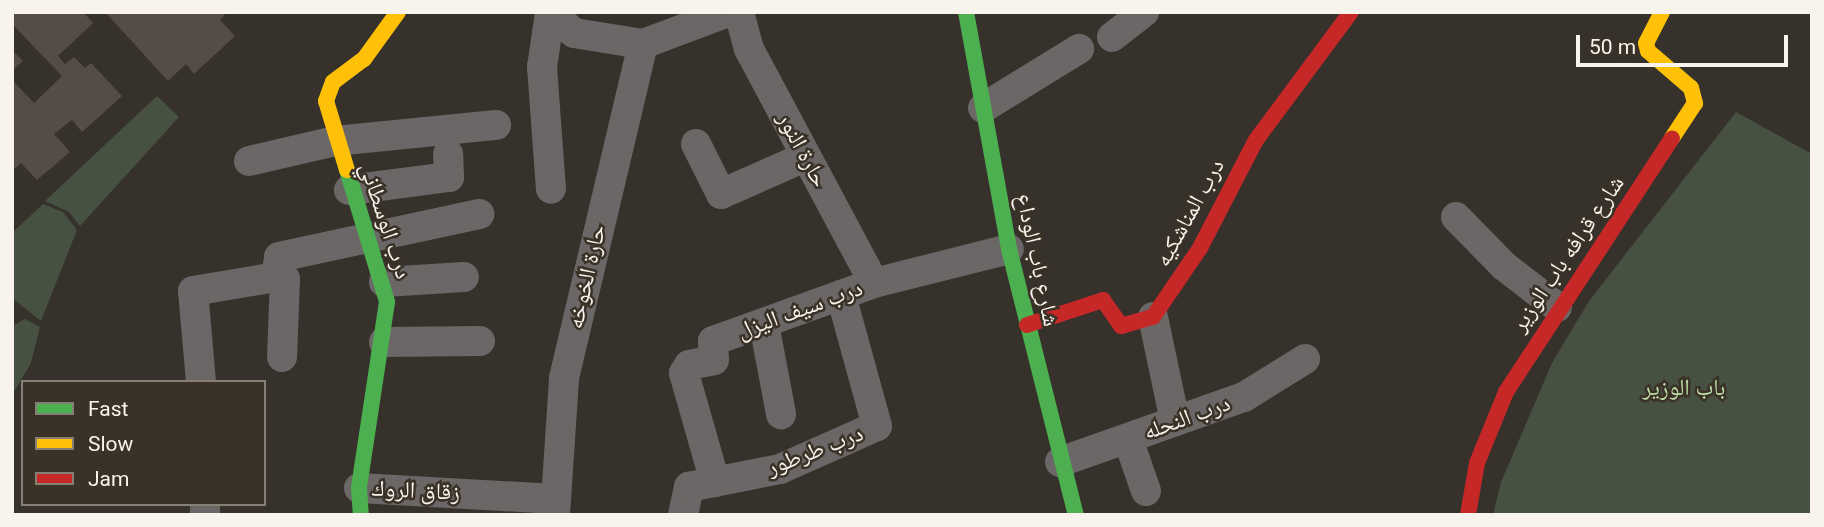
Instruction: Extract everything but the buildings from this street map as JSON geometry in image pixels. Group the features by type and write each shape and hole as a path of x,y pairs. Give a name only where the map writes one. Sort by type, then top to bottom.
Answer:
{"street":[{"name":"درب الوسطاني","path":"360,501 384,342 384,282 365,238 326,112 328,91 377,44 398,12"},
{"path":"550,13 573,33 643,44 728,12"},
{"name":"حارة النور","path":"739,12 749,49 874,283"},
{"name":"شارع باب الوداع","path":"966,12 1009,249 1060,462 1076,515"},
{"path":"1112,37 1144,12"},
{"name":"درب المناشكيه","path":"1153,317 1200,248 1256,141 1351,12"},
{"name":"شارع قرافه باب الوزير","path":"1468,515 1477,463 1494,416 1557,307 1695,103 1691,88 1651,58 1646,43 1662,12"},
{"path":"550,13 542,67 551,189"},
{"name":"حارة الخوخه","path":"556,507 565,378 643,44"},
{"path":"983,108 1079,49"},
{"path":"248,161 335,141 496,125"},
{"path":"696,144 721,194 805,157"},
{"path":"349,190 449,177 448,154"},
{"path":"276,277 276,258 479,215"},
{"path":"1455,217 1504,266 1557,307"},
{"name":"درب سيف اليزل","path":"715,482 684,369 713,360 713,341 874,283 1009,249"},
{"path":"201,380 193,292 276,277 285,279 282,356"},
{"path":"384,282 464,277"},
{"name":"درب طرطور","path":"683,515 685,489 780,469 877,426 841,295"},
{"path":"1027,325 1103,300 1121,326 1153,317 1175,421"},
{"path":"764,324 781,414"},
{"path":"384,342 480,341"},
{"name":"درب النحله","path":"1060,462 1244,397 1306,359"},
{"path":"1128,439 1146,491"},
{"name":"زقاق الروك","path":"360,501 556,507"}],"green space":[{"path":"157,96 179,117 80,226 69,212 45,201"},
{"name":"باب الوزير","path":"1736,112 1812,154 1812,515 1493,515 1501,482 1552,363 1589,301"},
{"path":"43,204 63,212 77,230 41,321 12,298 12,233"},
{"path":"25,319 40,327 31,363 12,395 12,326"}],"traffic: fast":[{"path":"966,12 1009,249 1076,515"},
{"path":"347,170 387,302 359,488 361,515"}],"traffic: slow":[{"path":"347,170 326,101 333,82 364,59 398,12"},
{"path":"1662,12 1646,43 1648,51 1691,88 1695,103 1672,138"}],"traffic: jam":[{"path":"1027,325 1103,300 1121,326 1153,317 1200,248 1256,140 1351,12"},
{"path":"1468,515 1477,463 1506,392 1672,138"}]}
